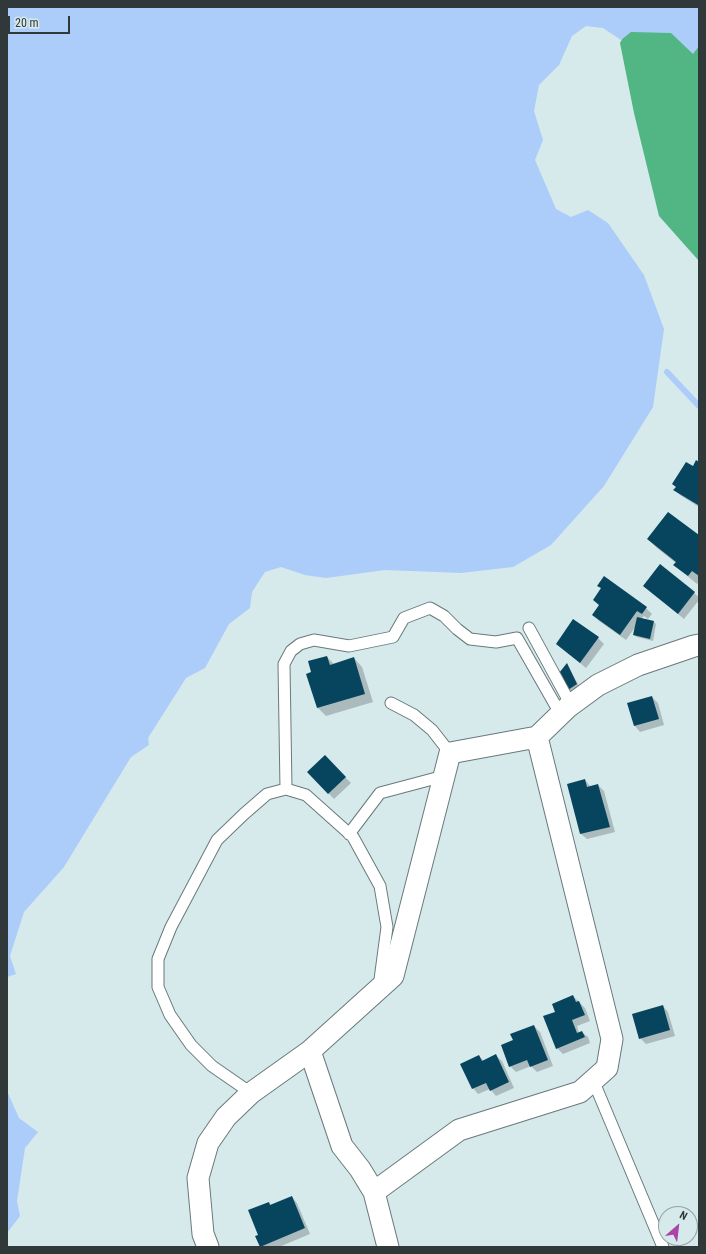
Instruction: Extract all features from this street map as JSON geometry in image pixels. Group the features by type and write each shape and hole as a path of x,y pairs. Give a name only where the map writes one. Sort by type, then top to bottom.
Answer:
{"street":[{"path":"208,1247 202,1234 198,1178 208,1143 226,1117 251,1093 310,1051 393,976 450,753 537,737 566,710 598,684 638,665 699,645"},
{"path":"374,1192 459,1130 580,1092 607,1068 612,1039 537,737"},
{"path":"310,1051 342,1146 360,1169 374,1192 388,1247"}],"lane":[{"path":"286,789 284,664 291,651 300,644 314,640 349,646 393,637 404,618 430,608 444,616 470,639 496,642 517,638 566,710"},
{"path":"529,628 566,710"},
{"path":"392,703 414,715 432,730 450,753"},
{"path":"349,834 380,793 444,776"},
{"path":"251,1093 212,1066 191,1045 174,1021 158,987 158,959 171,927 217,840 267,794 286,789 306,795 352,837 380,886 387,927 379,989"},
{"path":"593,1080 663,1247"}],"green space":[{"path":"639,7 699,7 699,261 659,216 634,113 620,43"}],"water":[{"path":"7,7 699,7 699,46 693,54 671,33 631,32 621,40 603,28 586,26 572,36 559,65 539,85 534,111 543,140 535,160 556,209 571,217 588,210 608,223 644,275 664,329 653,407 604,486 551,545 513,567 461,573 385,570 326,578 305,575 281,567 265,572 252,592 250,608 229,624 205,668 186,678 148,738 149,745 131,757 64,867 24,912 10,956 16,974 7,977"},
{"path":"7,1091 19,1118 38,1132 25,1148 17,1201 20,1216 7,1233"}],"building":[{"path":"696,460 699,462 698,505 673,490 676,487 672,484 686,462 693,466"},
{"path":"668,512 699,535 699,576 692,571 688,576 673,565 676,562 647,539"},
{"path":"660,564 695,592 678,614 643,586"},
{"path":"604,576 647,607 642,614 637,611 620,635 592,615 599,605 593,600 601,588 597,586"},
{"path":"637,617 654,621 650,639 633,635"},
{"path":"573,619 599,637 580,663 556,644"},
{"path":"327,656 330,665 354,657 365,694 317,708 306,674 311,672 308,661"},
{"path":"567,663 577,684 568,690 559,673"},
{"path":"652,696 659,719 634,726 627,703"},
{"path":"325,755 346,777 328,794 307,772"},
{"path":"585,779 587,787 598,784 610,827 580,834 567,784"},
{"path":"573,995 576,1002 579,1001 585,1015 572,1020 577,1033 582,1031 585,1037 556,1049 543,1016 555,1012 552,1004"},
{"path":"663,1005 670,1030 639,1039 632,1014"},
{"path":"534,1025 548,1060 530,1067 527,1060 509,1067 501,1045 513,1040 510,1034"},
{"path":"496,1054 509,1082 490,1091 486,1083 472,1089 460,1064 479,1055 482,1061"},
{"path":"292,1196 305,1228 260,1247 255,1236 258,1235 248,1210 269,1202 270,1205"}],"waterway":[{"path":"667,372 699,406"}]}
